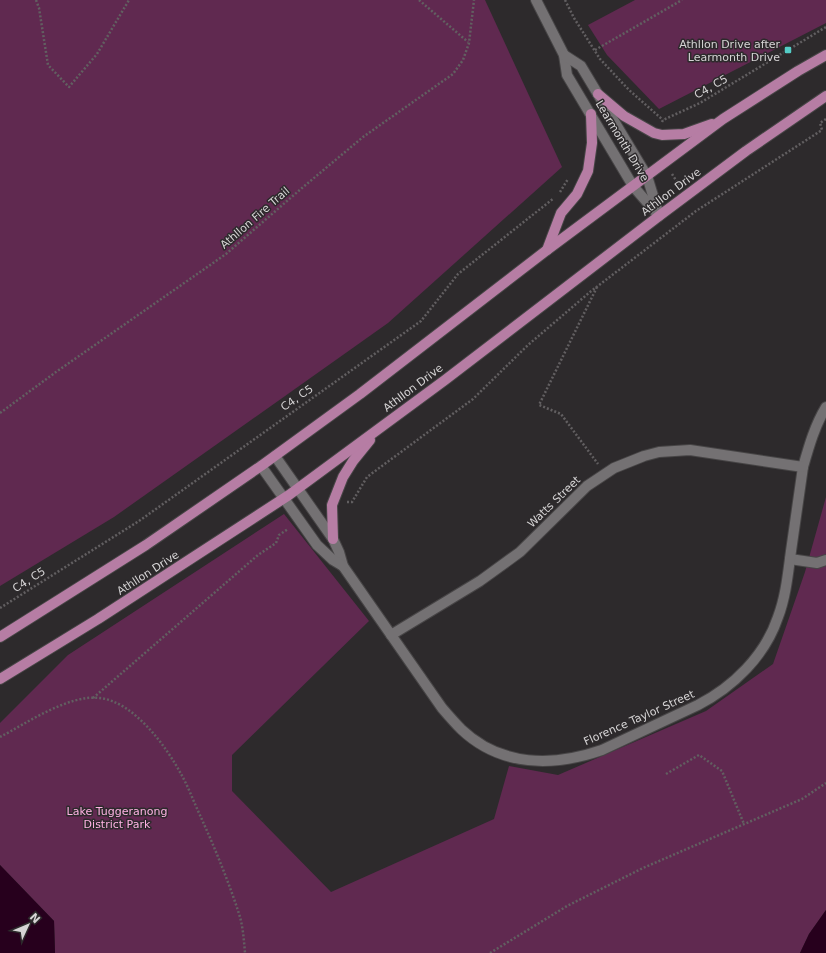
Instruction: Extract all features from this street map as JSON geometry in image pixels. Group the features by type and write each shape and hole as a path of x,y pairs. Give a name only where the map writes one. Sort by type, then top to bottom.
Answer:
{"main road":[{"path":"0,637 146,544 261,466 360,394 546,250 722,120 798,71 826,55"},
{"path":"598,94 624,116 654,134 684,134 722,120"},
{"name":"Athllon Drive","path":"0,679 98,619 284,499 445,380 746,151 826,96"},
{"path":"546,250 561,213 577,194 588,171 592,143 591,114"},
{"path":"333,539 332,505 343,477 353,461 380,428"}],"street":[{"name":"Learmonth Drive","path":"536,0 564,55 567,75 633,186 659,216"},
{"name":"Learmonth Drive","path":"564,55 581,66 647,176 659,216"},
{"name":"Florence Taylor Street","path":"275,456 333,539 343,566 442,708 460,728 483,746 509,757 539,762 555,762 586,756 602,750 698,705 711,698 736,680 757,657 773,631 779,617 790,559 803,467 820,416 826,407"},
{"name":"Watts Street","path":"391,635 480,581 520,552 587,486 614,468 644,456 659,452 690,450 803,467"},
{"name":"Florence Taylor Street","path":"261,466 317,545 333,560 343,566"},
{"path":"790,559 817,563 826,560"}],"path":[{"path":"36,0 39,8 48,65 69,87 97,54 129,0"},
{"path":"419,0 469,43"},
{"name":"Athllon Fire Trail","path":"0,413 56,372 226,254 363,137 453,74 463,60 469,43 474,0"},
{"path":"565,0 574,18 595,50 682,0"},
{"name":"C4, C5","path":"595,50 600,59 629,90 663,120 700,103 826,27"},
{"path":"333,502 352,502 367,477 473,399 528,346 597,287 696,211 822,130 820,123 826,119"},
{"name":"C4, C5","path":"0,608 138,521 421,321 458,274 557,196 571,174"},
{"path":"597,287 540,405 561,414 605,474"},
{"path":"93,698 258,555 276,543 279,535 300,521"},
{"path":"0,737 71,701 86,698 99,698 113,701 126,707 139,718 157,738 182,774 212,842 238,912 245,953"},
{"path":"666,774 699,755 722,771 744,824"},
{"path":"490,953 567,906 643,868 802,799 826,783"}],"green space":[{"path":"0,0 485,0 562,167 388,323 114,517 0,586"},
{"path":"635,0 826,0 826,23 659,109 607,55 588,25"},
{"name":"Lake Tuggeranong District Park","path":"826,497 826,910 809,934 800,953 55,953 54,921 0,865 0,723 68,655 284,514 369,621 232,755 232,791 331,892 494,819 509,766 558,775 706,711 773,664 805,572"}],"shaded area":[{"path":"0,865 54,921 55,953 0,953"},
{"path":"826,910 826,953 800,953 809,934"}],"place":[{"name":"Athllon Drive after Learmonth Drive","path":"788,50"}]}
